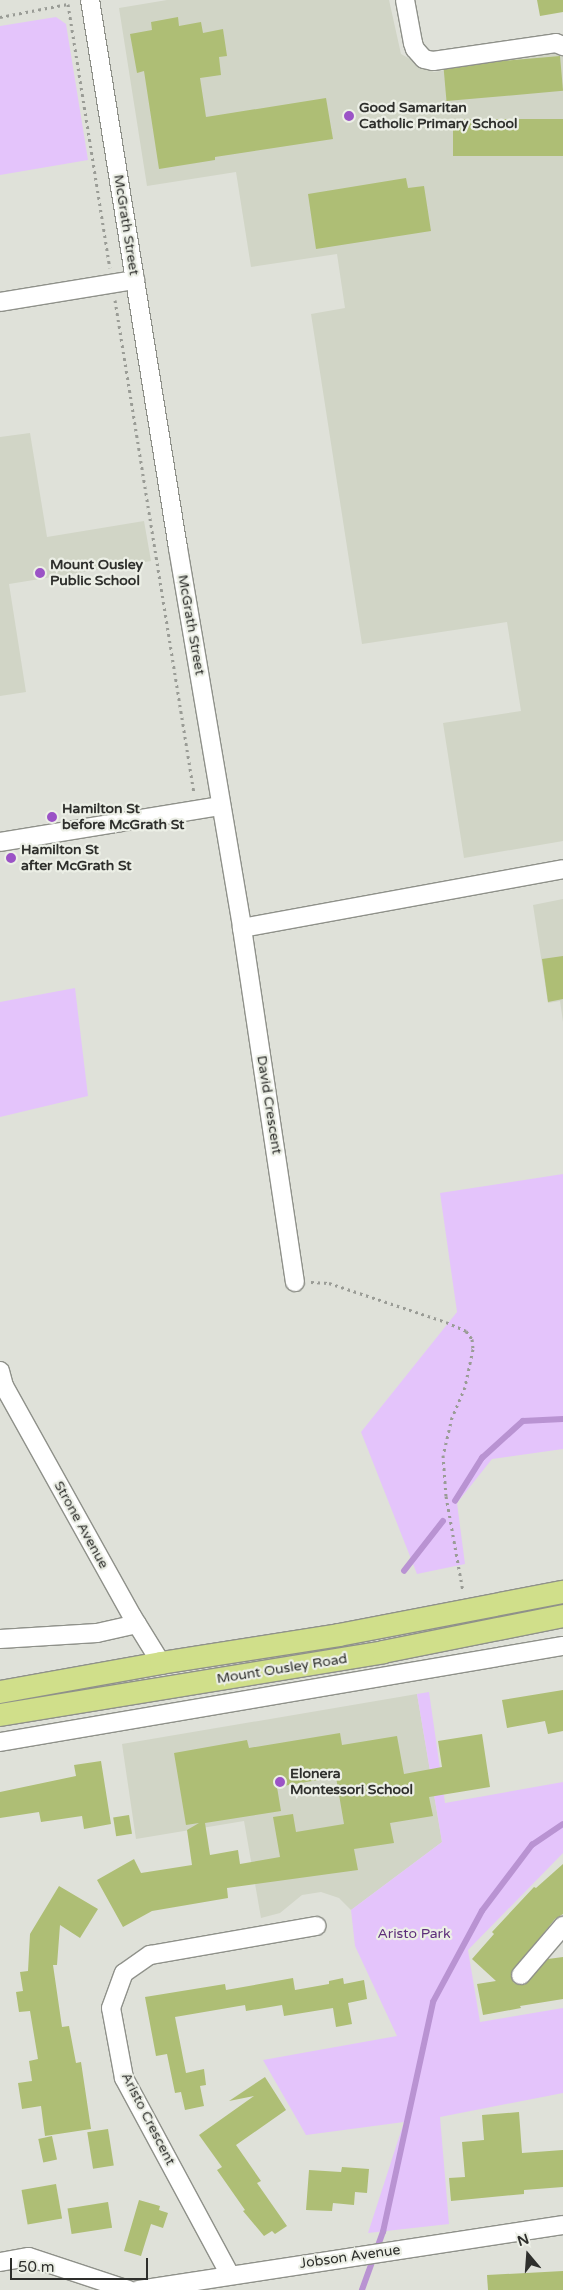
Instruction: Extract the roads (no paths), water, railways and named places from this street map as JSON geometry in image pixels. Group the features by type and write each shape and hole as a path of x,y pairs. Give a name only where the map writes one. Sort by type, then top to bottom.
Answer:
{"main road":[{"name":"Mount Ousley Road","path":"0,1692 161,1663 338,1635 563,1592"},
{"name":"Mount Ousley Road","path":"0,1716 383,1652 563,1616"}],"street":[{"name":"McGrath Street","path":"90,0 242,928"},
{"path":"405,0 412,43 424,59 433,61 556,43 563,46"},
{"path":"0,302 135,280"},
{"path":"0,842 221,806"},
{"path":"242,928 563,869"},
{"name":"David Crescent","path":"242,928 295,1282"},
{"name":"Strone Avenue","path":"1,1381 137,1624 161,1663"},
{"path":"0,1639 97,1634 137,1624"},
{"name":"Mount Ousley Road","path":"0,1742 563,1646"},
{"name":"Aristo Crescent","path":"230,2274 124,2078 111,2008 124,1973 150,1955 316,1926"},
{"path":"521,1975 563,1926"},
{"path":"543,1950 563,1946"},
{"name":"Jobson Avenue","path":"138,2290 230,2274 563,2225"},
{"path":"0,2262 29,2257 129,2290"}],"waterway":[{"path":"455,1501 482,1458 523,1421 563,1419"},
{"path":"404,1571 443,1521"},
{"path":"362,2290 383,2232 433,2002 482,1911 532,1845 563,1824"}],"place":[{"name":"Good Samaritan Catholic Primary School","path":"349,116"},
{"name":"Mount Ousley Public School","path":"40,573"},
{"name":"Hamilton St before McGrath St","path":"52,817"},
{"name":"Hamilton St after McGrath St","path":"11,858"},
{"name":"Elonera Montessori School","path":"280,1782"}],"park label":[{"name":"Aristo Park","path":"414,1934"}]}
